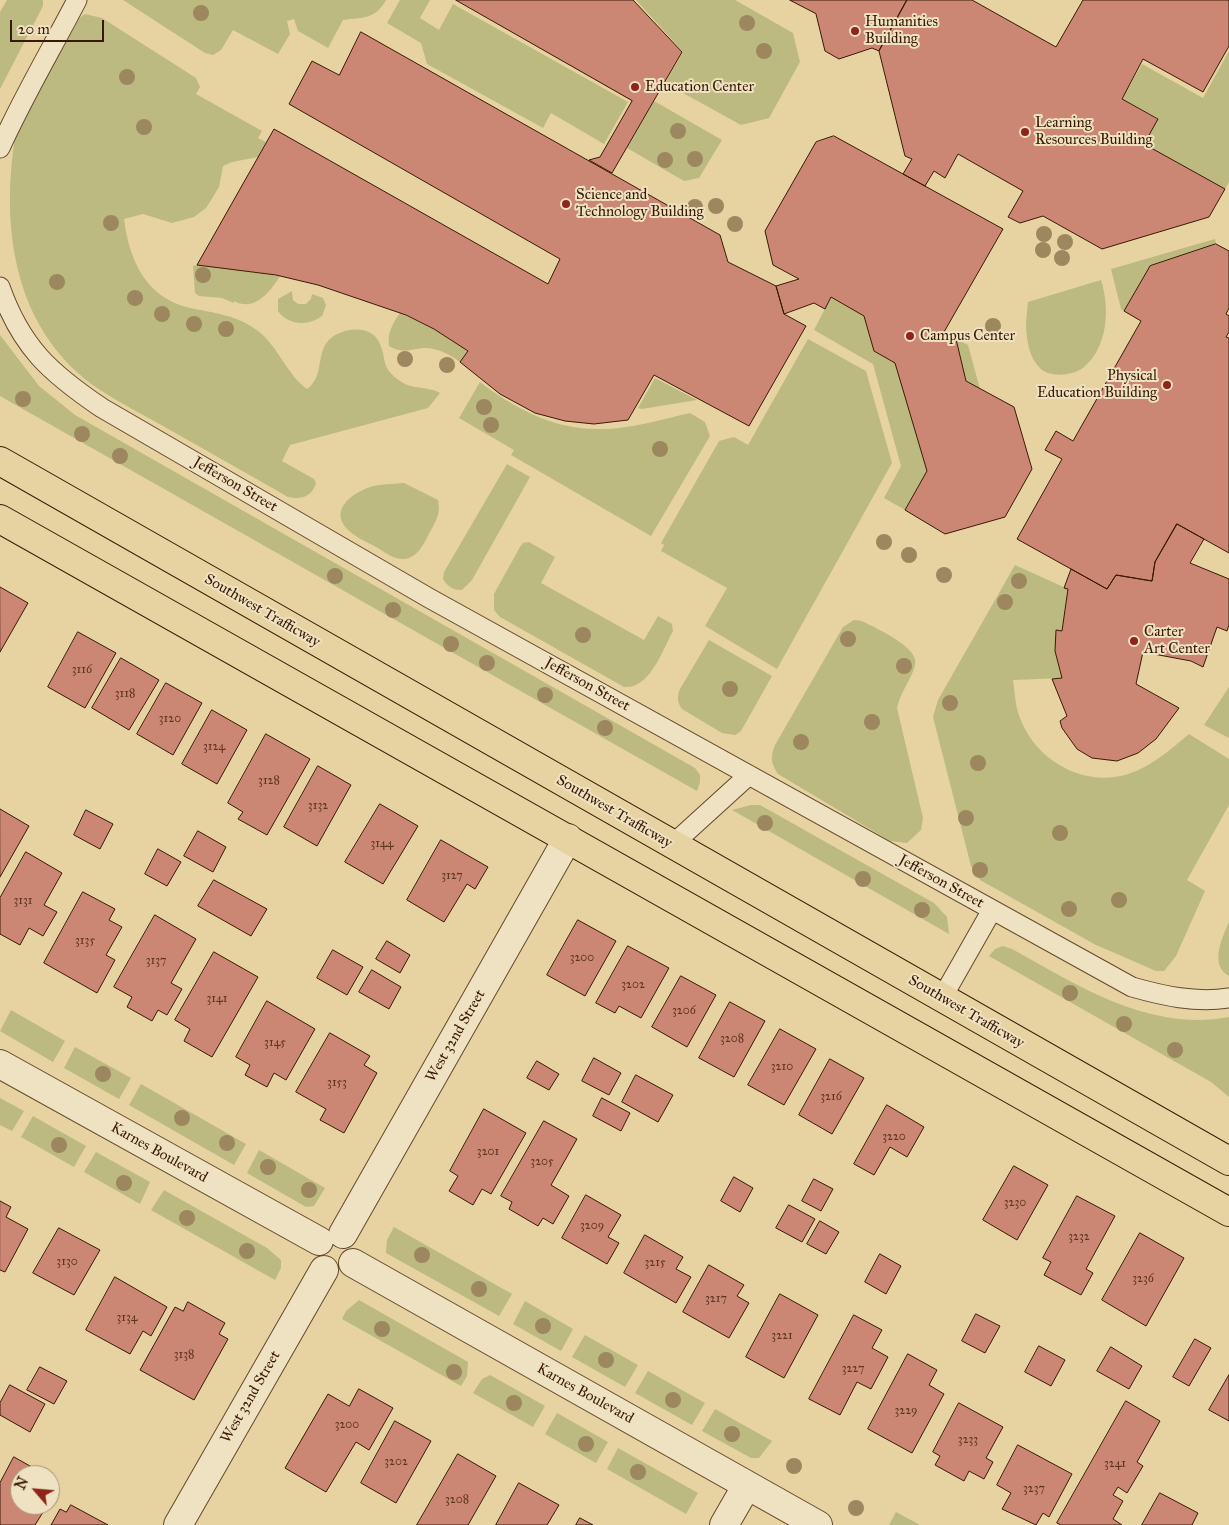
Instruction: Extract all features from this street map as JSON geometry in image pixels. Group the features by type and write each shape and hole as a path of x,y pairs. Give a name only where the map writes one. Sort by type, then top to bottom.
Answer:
{"main road":[{"name":"Southwest Trafficway","path":"0,461 1229,1161"},
{"path":"0,519 1229,1212"}],"street":[{"name":"West 32nd Street","path":"331,1238 568,838"},
{"name":"Karnes Boulevard","path":"0,1064 331,1238"},
{"path":"331,1238 353,1243 355,1256 353,1263 343,1272 336,1273 324,1270 316,1260 316,1247 331,1238"},
{"name":"Karnes Boulevard","path":"353,1263 818,1525"},
{"name":"West 32nd Street","path":"178,1525 324,1270"},
{"path":"724,1525 746,1485"}],"lane":[{"path":"0,148 22,99 77,0"},
{"name":"Jefferson Street","path":"0,287 8,309 28,344 47,367 102,408 430,598 1132,987 1172,998 1214,1000 1229,998"},
{"path":"672,845 749,775"},
{"path":"942,998 992,910"}],"shaded area":[{"path":"7,0 43,0 43,6 0,89 0,12"},
{"path":"123,0 386,0 373,14 362,18 343,20 328,48 298,31 294,19 287,21 290,34 278,54 233,30 221,50 213,55 205,53"},
{"path":"400,0 430,0 420,18 439,30 453,4 628,102 604,144 551,113 543,128 427,64 421,43 387,23"},
{"path":"636,0 735,0 793,33 800,62 769,118 741,125 665,83 683,52"},
{"path":"85,14 102,18 196,78 200,87 196,94 262,131 258,138 266,142 258,157 232,162 223,166 219,187 206,208 194,217 172,223 143,214 124,219 126,234 135,263 151,286 162,296 175,303 225,315 242,321 258,331 272,345 293,376 307,389 316,378 322,353 328,341 339,333 354,329 369,332 375,336 382,348 386,367 393,376 410,386 430,389 440,393 428,408 290,445 282,461 314,479 316,483 312,492 301,498 288,497 100,390 72,367 49,340 32,311 20,279 13,245 10,210 15,138 28,107 79,18"},
{"path":"1229,51 1229,182 1225,189 1144,144 1158,118 1122,99 1142,64 1203,98"},
{"path":"654,101 722,140 699,178 684,181 627,148"},
{"path":"1215,239 1216,244 1150,266 1124,311 1121,309 1111,269"},
{"path":"193,266 280,276 261,299 249,304 234,301 234,303 222,298 199,296 195,293"},
{"path":"1101,280 1106,303 1105,326 1098,349 1092,359 1084,367 1073,373 1060,375 1047,373 1042,370 1033,359 1028,344 1026,319 1028,302"},
{"path":"292,291 293,300 298,304 306,304 311,299 312,294 323,298 326,305 322,316 311,322 299,323 282,316 278,311 278,299"},
{"path":"831,297 864,316 874,351 895,363 927,471 905,510 884,498 901,466 873,364 814,330"},
{"path":"400,313 434,329 468,351 460,362 445,353 427,348 403,351 394,349 389,346 389,337 391,328"},
{"path":"0,335 39,386 75,415 695,768 700,775 697,791 0,396"},
{"path":"808,339 866,371 892,463 777,669 705,626 727,588 661,551 664,545 661,543 719,441 734,437 748,445"},
{"path":"956,339 968,345 980,389 966,381"},
{"path":"655,378 697,400 642,409 638,408"},
{"path":"480,382 519,408 549,421 564,425 596,429 620,428 690,413 705,422 710,436 651,536 511,455 514,450 459,418"},
{"path":"507,464 530,477 472,580 462,590 453,589 443,579 444,572"},
{"path":"404,483 438,500 439,509 436,520 417,553 409,558 400,559 347,529 342,522 341,515 345,503 357,493 378,485"},
{"path":"529,542 555,557 541,583 644,640 658,616 672,624 673,631 660,658 641,682 633,686 624,687 500,617 494,610 494,594 520,547 523,543"},
{"path":"1015,565 1068,589 1062,631 1056,631 1055,651 1062,678 1013,680 1020,718 1027,733 1037,747 1064,767 1079,774 1095,777 1111,777 1137,771 1160,757 1189,734 1229,759 1229,805 1187,880 1205,891 1176,956 1164,971 1156,971 1096,945 980,880 971,866 933,717 938,700"},
{"path":"854,620 862,621 886,633 904,645 915,658 914,670 897,708 923,818 921,830 907,843 890,841 778,774 773,763 772,753 775,745 843,627"},
{"path":"709,640 772,676 741,731 735,735 722,733 682,709 678,702 680,689"},
{"path":"1229,687 1229,738 1204,725"},
{"path":"751,805 760,805 934,903 947,917 949,934 732,810"},
{"path":"1229,922 1229,976 1223,971 1218,958 1221,943"},
{"path":"1003,946 1012,949 1089,991 1143,1012 1171,1018 1199,1020 1229,1017 1229,1097 1211,1082 989,956 995,949"},
{"path":"11,1010 65,1041 53,1062 0,1031"},
{"path":"75,1047 131,1078 119,1099 64,1068"},
{"path":"141,1084 246,1144 234,1165 129,1105"},
{"path":"0,1098 24,1111 12,1131 0,1125"},
{"path":"33,1116 86,1146 74,1167 21,1137"},
{"path":"259,1150 325,1188 314,1206 306,1207 247,1173"},
{"path":"96,1152 150,1182 140,1204 84,1172"},
{"path":"164,1190 267,1248 281,1260 281,1268 275,1280 151,1210"},
{"path":"394,1227 512,1294 499,1316 386,1253 387,1240"},
{"path":"359,1300 468,1362 467,1376 461,1386 342,1319 346,1311"},
{"path":"525,1301 573,1329 561,1351 513,1324"},
{"path":"585,1335 638,1365 625,1387 572,1357"},
{"path":"648,1371 705,1403 692,1425 635,1393"},
{"path":"490,1375 545,1406 533,1427 473,1393 482,1379"},
{"path":"715,1409 772,1441 759,1458 751,1458 702,1431"},
{"path":"557,1413 608,1442 596,1463 545,1434"},
{"path":"618,1448 698,1493 686,1514 607,1469"},
{"path":"896,1512 920,1525 889,1525"}],"building":[{"name":"Education Center","path":"456,0 633,0 682,52 612,173 589,160 600,157 632,101"},
{"name":"Humanities Building","path":"790,0 907,0 879,51 872,48 839,59 825,51 816,14"},
{"name":"Learning Resources Building","path":"907,0 972,0 1056,47 1083,0 1229,0 1229,46 1203,92 1143,59 1122,99 1158,119 1144,144 1225,189 1209,217 1102,249 1043,216 1020,223 1008,217 1023,191 958,154 945,178 934,171 925,186 903,174 912,159 905,156 879,51"},
{"name":"Science and Technology Building","path":"361,32 720,235 728,262 776,286 784,314 806,326 749,426 654,375 628,420 594,424 565,421 535,413 500,394 460,362 468,351 434,329 406,315 318,285 276,275 197,265 274,129 548,284 560,259 289,104 312,61 339,75"},
{"name":"Campus Center","path":"834,136 1003,229 944,332 956,339 966,381 1014,407 1032,469 1005,517 945,534 905,510 927,471 895,363 874,351 864,316 831,297 825,309 814,303 784,314 776,286 799,279 773,265 765,231 816,142"},
{"name":"Physical Education Building","path":"1216,244 1229,251 1229,308 1226,314 1229,316 1229,332 1226,337 1229,338 1229,553 1177,524 1155,562 1152,581 1116,575 1107,589 1017,539 1062,459 1045,450 1056,431 1073,441 1141,321 1124,311 1150,266"},
{"name":"Carter Art Center","path":"1177,524 1204,539 1190,563 1229,579 1229,625 1227,631 1217,627 1203,667 1191,661 1143,652 1136,684 1179,708 1156,739 1138,753 1117,761 1092,758 1077,749 1062,728 1060,721 1067,716 1052,679 1062,678 1055,651 1056,630 1062,631 1068,589 1064,588 1071,569 1107,589 1116,575 1152,581 1155,562"},
{"path":"0,587 28,603 0,652"},
{"path":"78,632 116,653 85,708 48,687"},
{"path":"121,658 159,680 129,730 92,708"},
{"path":"166,683 202,703 173,755 137,734"},
{"path":"212,710 247,730 217,784 182,764"},
{"path":"266,734 310,759 267,835 238,819 243,812 228,803"},
{"path":"318,766 351,785 317,846 284,827"},
{"path":"380,804 418,826 383,884 345,862"},
{"path":"0,809 29,826 0,877"},
{"path":"86,810 113,824 100,849 74,835"},
{"path":"198,831 226,847 213,872 184,856"},
{"path":"441,840 488,867 475,889 467,884 444,922 407,900"},
{"path":"158,849 181,862 167,886 145,874"},
{"path":"26,852 62,873 44,905 57,912 43,936 29,928 20,945 0,934 0,898"},
{"path":"214,880 267,909 251,936 198,906"},
{"path":"83,892 115,909 109,920 122,927 106,955 115,960 97,993 44,963"},
{"path":"155,915 196,939 171,983 182,989 167,1015 158,1010 152,1021 127,1007 132,997 114,987"},
{"path":"578,920 616,941 585,996 547,975"},
{"path":"387,941 410,955 400,973 376,959"},
{"path":"628,946 669,968 641,1018 619,1006 615,1013 596,1003"},
{"path":"333,950 363,967 347,995 317,978"},
{"path":"214,952 258,977 212,1057 184,1041 190,1029 175,1020"},
{"path":"372,970 401,987 389,1009 359,992"},
{"path":"681,976 716,995 687,1047 652,1027"},
{"path":"267,1001 315,1029 286,1080 274,1073 267,1087 245,1075 250,1065 236,1057"},
{"path":"730,1002 765,1021 734,1077 699,1058"},
{"path":"780,1029 816,1049 784,1105 748,1085"},
{"path":"330,1033 370,1056 364,1065 377,1073 344,1133 320,1120 326,1109 296,1092"},
{"path":"594,1058 621,1073 609,1095 582,1081"},
{"path":"830,1059 864,1078 832,1134 799,1115"},
{"path":"537,1061 559,1074 549,1090 527,1078"},
{"path":"636,1075 673,1095 658,1122 622,1102"},
{"path":"602,1098 630,1113 621,1131 593,1116"},
{"path":"887,1105 924,1127 907,1157 890,1147 874,1175 854,1164"},
{"path":"484,1109 526,1133 491,1194 482,1189 473,1205 449,1191 458,1176 450,1171"},
{"path":"544,1121 577,1139 551,1185 569,1196 553,1224 543,1218 538,1226 509,1209 512,1202 501,1196"},
{"path":"1014,1166 1048,1185 1017,1240 983,1220"},
{"path":"734,1177 753,1188 740,1212 721,1201"},
{"path":"814,1179 833,1189 821,1211 802,1201"},
{"path":"586,1195 621,1215 608,1237 619,1243 607,1264 562,1238"},
{"path":"1077,1196 1115,1216 1086,1269 1093,1273 1081,1295 1044,1275 1051,1262 1043,1258"},
{"path":"0,1201 11,1207 6,1217 28,1229 5,1272 0,1270"},
{"path":"789,1205 815,1219 802,1242 776,1228"},
{"path":"820,1221 839,1232 826,1254 807,1244"},
{"path":"59,1228 100,1250 74,1295 33,1273"},
{"path":"1140,1233 1184,1258 1146,1326 1102,1300"},
{"path":"645,1235 683,1257 676,1269 691,1277 676,1303 624,1273"},
{"path":"880,1254 901,1266 886,1294 865,1282"},
{"path":"709,1265 744,1285 737,1296 749,1303 729,1338 683,1312"},
{"path":"115,1277 167,1307 151,1336 143,1331 130,1354 86,1330"},
{"path":"780,1294 818,1315 784,1378 746,1357"},
{"path":"188,1302 225,1323 219,1334 228,1339 194,1400 140,1370 175,1307 183,1311"},
{"path":"976,1314 1000,1326 985,1353 962,1341"},
{"path":"854,1315 882,1330 872,1348 888,1357 871,1389 857,1382 840,1415 809,1399"},
{"path":"1195,1339 1211,1348 1189,1386 1173,1377"},
{"path":"1039,1346 1065,1360 1051,1386 1025,1372"},
{"path":"1111,1347 1142,1366 1129,1389 1097,1371"},
{"path":"908,1354 937,1370 929,1385 944,1394 912,1453 868,1429"},
{"path":"40,1367 67,1381 54,1404 27,1390"},
{"path":"1229,1375 1229,1421 1209,1410"},
{"path":"10,1385 45,1404 30,1432 0,1415 0,1403"},
{"path":"359,1389 393,1408 369,1450 356,1442 326,1492 285,1468 328,1394 349,1406"},
{"path":"1126,1401 1160,1421 1137,1462 1143,1466 1127,1493 1118,1487 1113,1495 1123,1501 1113,1519 1122,1525 1061,1525 1057,1523"},
{"path":"959,1403 1003,1427 986,1458 993,1462 984,1479 969,1471 964,1481 935,1465 940,1456 933,1452"},
{"path":"395,1421 431,1441 396,1503 361,1483"},
{"path":"1018,1445 1072,1474 1049,1517 1043,1513 1036,1525 1002,1509 1011,1493 997,1485"},
{"path":"458,1454 496,1476 468,1525 417,1525"},
{"path":"14,1457 28,1465 10,1465 10,1515 41,1515 35,1525 0,1525 0,1483"},
{"path":"519,1483 559,1505 547,1525 496,1525"},
{"path":"1160,1493 1198,1513 1192,1525 1142,1525"},
{"path":"71,1505 108,1525 51,1525 57,1515 60,1515 60,1509 66,1512"},
{"path":"580,1518 593,1525 576,1525"}],"place":[{"name":"Humanities Building","path":"855,31"},
{"name":"Education Center","path":"635,87"},
{"name":"Learning Resources Building","path":"1025,132"},
{"name":"Science and Technology Building","path":"566,204"},
{"name":"Campus Center","path":"910,336"},
{"name":"Physical Education Building","path":"1167,385"},
{"name":"Carter Art Center","path":"1134,641"}]}
